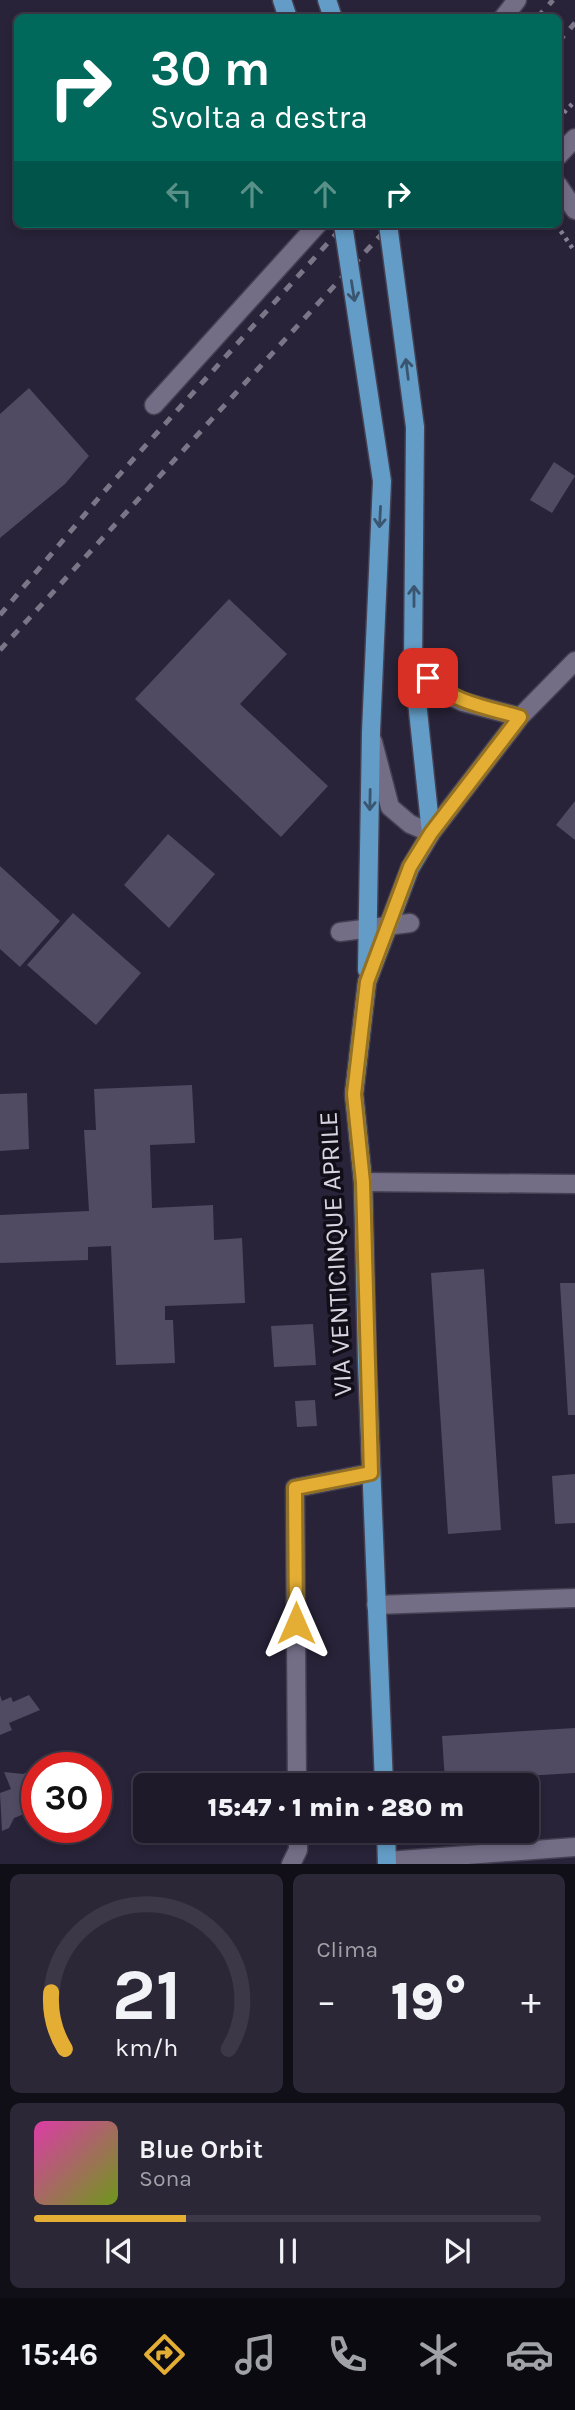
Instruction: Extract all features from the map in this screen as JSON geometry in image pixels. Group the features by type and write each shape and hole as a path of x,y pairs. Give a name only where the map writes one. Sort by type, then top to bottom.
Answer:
{"main road":[{"path":"343,228 382,481 371,732 367,982"},
{"path":"389,228 415,427 413,664 431,833"},
{"name":"VIA VENTICINQUE APRILE","path":"383,1773 363,1182 354,1094 367,982 410,867 431,833"},
{"path":"386,1843 387,1863"}],"street":[{"path":"506,14 517,0"},
{"path":"562,152 575,138"},
{"path":"562,191 575,210"},
{"path":"154,405 314,228"},
{"name":"VIA VENTICINQUE APRILE","path":"431,833 520,717 575,661"},
{"path":"413,664 443,693 463,702 520,717"},
{"path":"371,732 390,807 410,824 431,833"},
{"path":"340,932 410,923"},
{"path":"363,1182 575,1184"},
{"path":"297,1773 295,1488 371,1473"},
{"path":"376,1605 575,1598"},
{"path":"291,1864 298,1850 298,1843"},
{"path":"387,1863 575,1847"}],"path":[{"path":"562,114 575,101"},
{"path":"559,228 575,252"}],"building":[{"path":"29,388 89,456 65,484 0,538 0,414"},
{"path":"554,462 575,476 552,513 530,500"},
{"path":"229,599 287,654 240,704 328,786 281,837 135,699"},
{"path":"575,801 575,840 556,825"},
{"path":"168,834 215,874 169,928 124,885"},
{"path":"0,866 60,921 20,967 0,949"},
{"path":"73,913 141,973 96,1025 27,965"},
{"path":"192,1085 195,1143 150,1145 152,1208 213,1205 214,1240 242,1238 245,1303 165,1306 165,1320 173,1320 175,1363 116,1365 111,1246 88,1247 88,1260 0,1263 0,1215 89,1211 84,1130 96,1130 94,1089"},
{"path":"27,1093 29,1149 0,1151 0,1094"},
{"path":"484,1269 501,1530 448,1534 431,1273"},
{"path":"560,1283 575,1283 575,1415 568,1415"},
{"path":"313,1324 316,1365 274,1367 271,1326"},
{"path":"315,1400 317,1426 297,1427 295,1401"},
{"path":"575,1474 575,1523 555,1524 552,1476"},
{"path":"0,1695 2,1701 11,1697 13,1702 29,1695 40,1710 9,1723 12,1730 0,1735"},
{"path":"575,1728 575,1773 539,1775 539,1773 444,1773 442,1736"},
{"path":"4,1772 21,1774 21,1815 14,1818 9,1828 2,1831 0,1793 11,1789"}],"railway":[{"path":"541,14 553,0"},
{"path":"562,38 575,23"},
{"path":"0,615 102,494 341,228"},
{"path":"0,650 387,228"}],"route":[{"path":"296,1623 295,1488 371,1473 363,1182 354,1094 367,982 410,867 431,833 520,717 463,702 443,693 428,678"}]}
